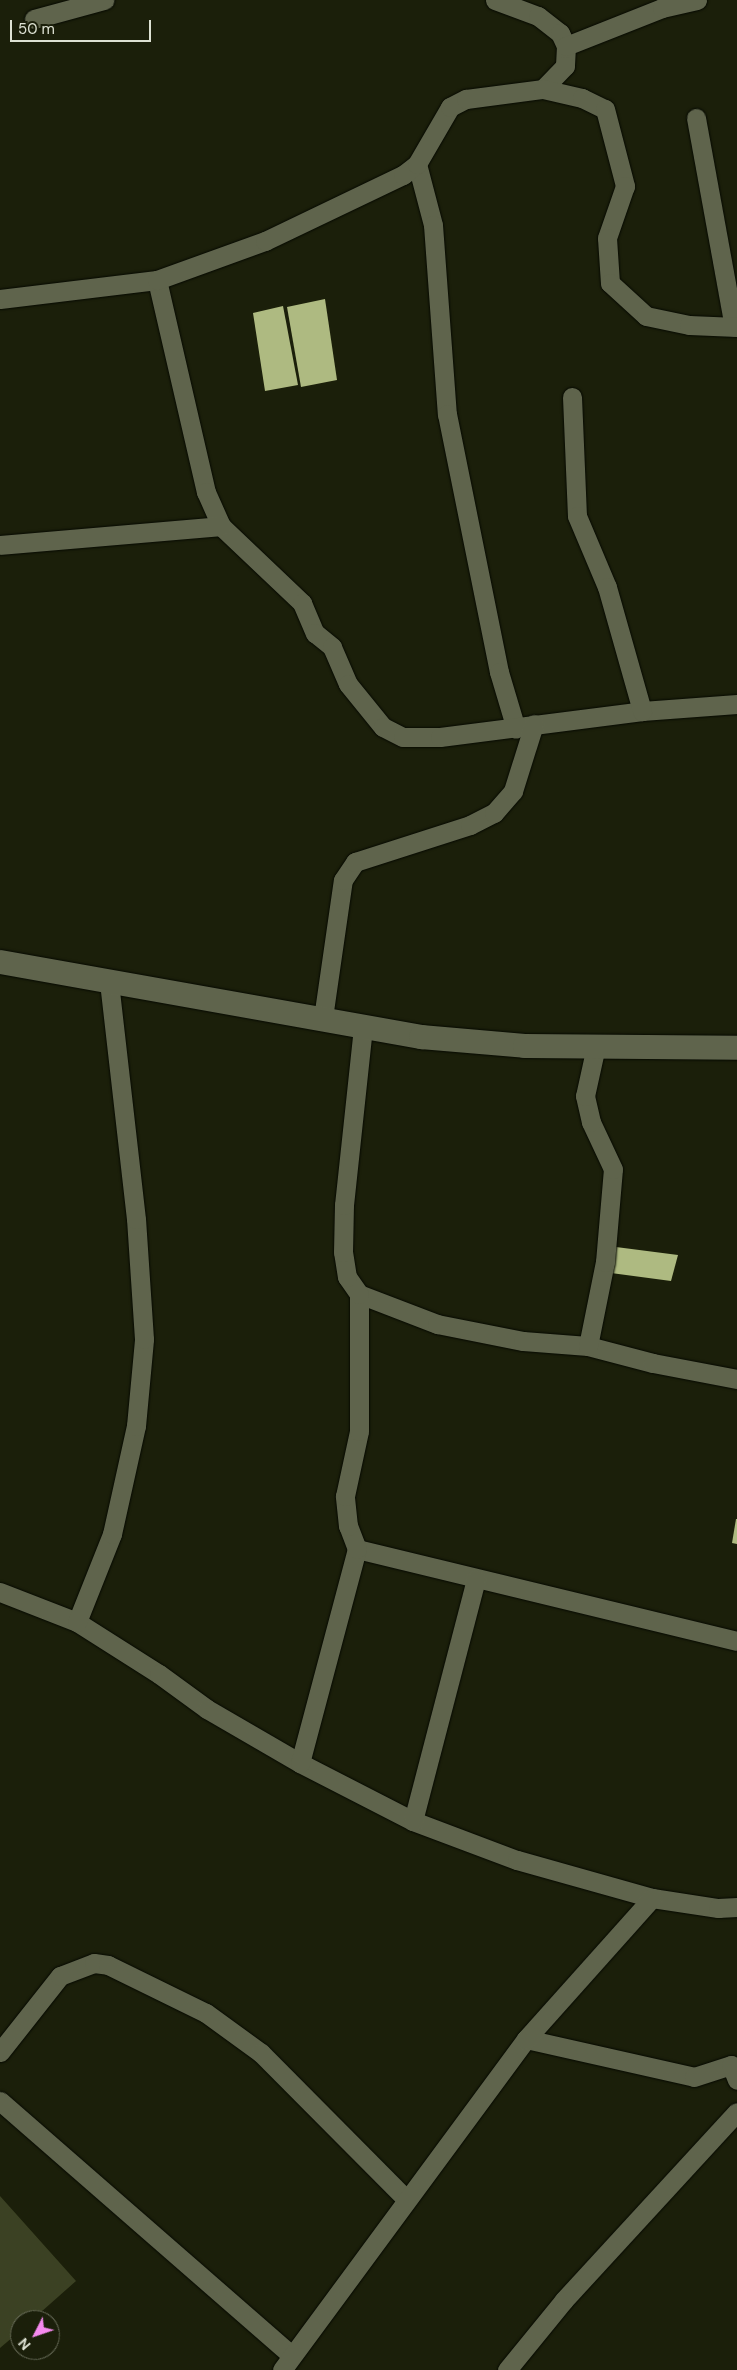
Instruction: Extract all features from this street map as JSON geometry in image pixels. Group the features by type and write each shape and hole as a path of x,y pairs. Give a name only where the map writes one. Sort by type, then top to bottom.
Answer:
{"street":[{"path":"34,19 104,0"},
{"path":"495,0 538,16 560,33 566,46 565,66 543,89"},
{"path":"566,46 662,8 697,0"},
{"path":"0,299 157,280 266,241 380,188 417,164 450,107 466,99 543,89 582,98 605,109 625,186 607,238 610,283 646,316 689,326 735,327 696,118"},
{"path":"417,164 433,225 448,414 499,672 516,729"},
{"path":"157,280 206,492 221,526 302,603 315,633 332,647 348,684 383,727 403,737 440,737 516,729 534,724 642,711 737,704"},
{"path":"572,397 577,516 608,587 642,711"},
{"path":"0,545 221,526"},
{"path":"323,1018 343,880 355,862 470,825 494,813 513,791 534,724"},
{"path":"0,962 431,1038 525,1046 737,1048"},
{"path":"77,1622 112,1534 136,1426 144,1339 136,1219 109,981"},
{"path":"300,1763 357,1550 348,1526 345,1496 359,1431 358,1294 347,1277 344,1243 344,1205 363,1026"},
{"path":"588,1346 605,1262 614,1169 591,1122 585,1096 596,1046"},
{"path":"358,1294 437,1324 523,1341 588,1346 653,1363 737,1378"},
{"path":"357,1550 737,1641"},
{"path":"413,1821 476,1579"},
{"path":"0,1592 77,1622 158,1674 207,1709 300,1763 413,1821 517,1860 652,1898 718,1908 737,1908"},
{"path":"0,2101 286,2362 406,2199 479,2106 526,2039 652,1898"},
{"path":"0,2052 60,1976 94,1963 108,1965 206,2013 261,2053 406,2199"},
{"path":"526,2039 694,2077 735,2069"},
{"path":"506,2370 564,2300 737,2112"}],"green space":[{"path":"0,2196 76,2281 43,2310 10,2310 10,2340 0,2348"}],"building":[{"path":"325,299 337,380 301,387 287,307"},
{"path":"283,306 298,385 265,391 253,313"},
{"path":"616,1247 678,1255 671,1281 611,1273"},
{"path":"737,1519 737,1544 732,1543"}]}
